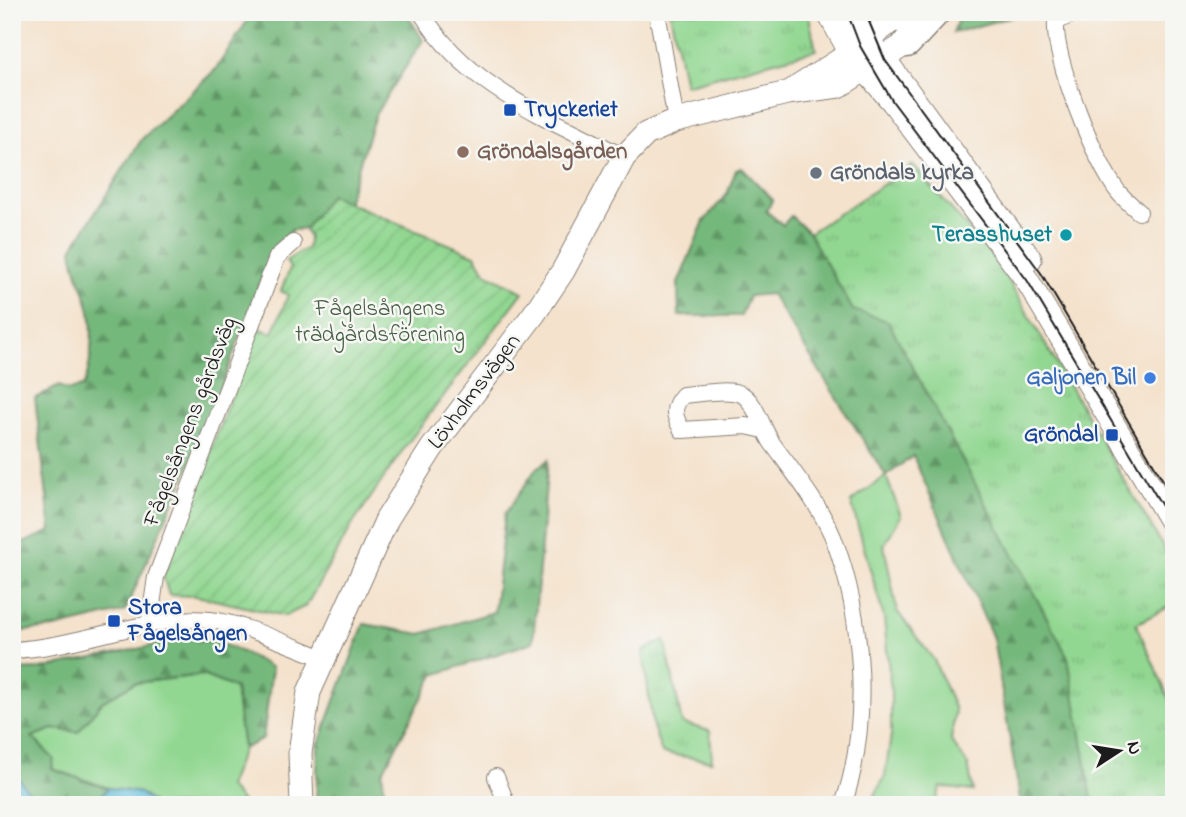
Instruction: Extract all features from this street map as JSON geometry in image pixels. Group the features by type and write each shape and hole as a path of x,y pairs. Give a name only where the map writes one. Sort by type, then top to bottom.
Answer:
{"highway":[{"path":"907,43 936,12"}],"street":[{"path":"421,12 430,27 471,68 517,104 624,157"},
{"path":"657,12 676,121"},
{"path":"828,12 876,66 1041,273 1172,511"},
{"path":"845,12 859,46"},
{"path":"1076,12 1056,22 1055,38 1092,143 1118,192 1139,212"},
{"name":"Lövholmsvägen","path":"787,93 859,46 898,15"},
{"name":"Lövholmsvägen","path":"302,805 299,772 303,722 309,692 365,563 412,476 534,314 563,271 624,157 646,134 676,121 787,93 830,90 876,66 907,43"},
{"name":"Fågelsångens gårdsväg","path":"149,626 156,577 277,257 293,243"},
{"path":"764,430 746,426 682,430 674,416 675,404 683,395 739,393 748,398 764,430 832,536 852,610 861,708 856,751 843,805"},
{"path":"12,650 62,644 180,620 211,620 323,658"},
{"path":"496,777 507,805"}],"green space":[{"path":"253,12 406,12 423,40 375,115 347,203 330,195 305,229 292,230 272,250 204,433 125,611 55,628 12,632 12,548 51,531 35,398 59,386 69,390 83,387 90,362 91,317 72,249 142,139 216,69"},
{"path":"670,12 808,12 816,50 685,85"},
{"path":"966,12 1028,12 953,33 959,16"},
{"path":"913,165 999,264 1174,566 1174,604 1136,624 1174,710 1174,805 1093,805 1068,657 888,321 853,310 809,233"},
{"path":"742,168 773,200 766,211 783,225 791,216 809,233 853,310 888,320 1068,657 1093,805 1021,805 993,638 913,456 886,476 771,294 749,296 741,316 679,316 678,283 704,221 727,194 736,170"},
{"name":"Fågelsångens trädgårdsförening","path":"330,195 475,255 486,273 523,292 407,444 354,522 306,606 285,616 197,596 169,595 163,576 257,328 273,333 288,295 281,291 290,268 286,261 307,248 309,238 305,229"},
{"path":"548,460 533,642 434,675 382,773 387,805 316,805 318,746 364,624 421,634 494,612 505,514 536,469"},
{"path":"886,476 901,516 884,545 897,611 934,660 955,710 951,741 968,765 973,791 941,787 935,805 870,805 885,776 891,735 891,692 884,618 851,502"},
{"path":"190,638 233,648 272,668 263,739 243,749 235,688 202,675 134,683 102,702 78,732 53,729 32,737 54,759 52,769 108,788 92,805 45,799 24,788 17,780 12,769 10,749 12,670 41,669"},
{"path":"665,640 682,723 710,731 712,761 662,753 653,727 643,651"},
{"path":"202,675 235,688 243,749 228,787 245,805 155,805 140,793 108,788 52,769 31,737 53,729 78,732 102,702 134,683"}],"water":[{"path":"12,770 31,795 69,805 12,805"},
{"path":"108,788 140,793 155,805 92,805"}],"tram line":[{"path":"847,12 860,46 893,102 1027,280 1174,526"},
{"path":"865,12 885,60 1041,273 1174,499"}],"place":[{"name":"Tryckeriet","path":"510,110"},
{"name":"Gröndalsgården","path":"463,152"},
{"name":"Gröndals kyrka","path":"816,173"},
{"name":"Terasshuset","path":"1066,235"},
{"name":"Galjonen Bil","path":"1150,378"},
{"name":"Gröndal","path":"1112,435"},
{"name":"Stora Fågelsången","path":"114,621"}]}
